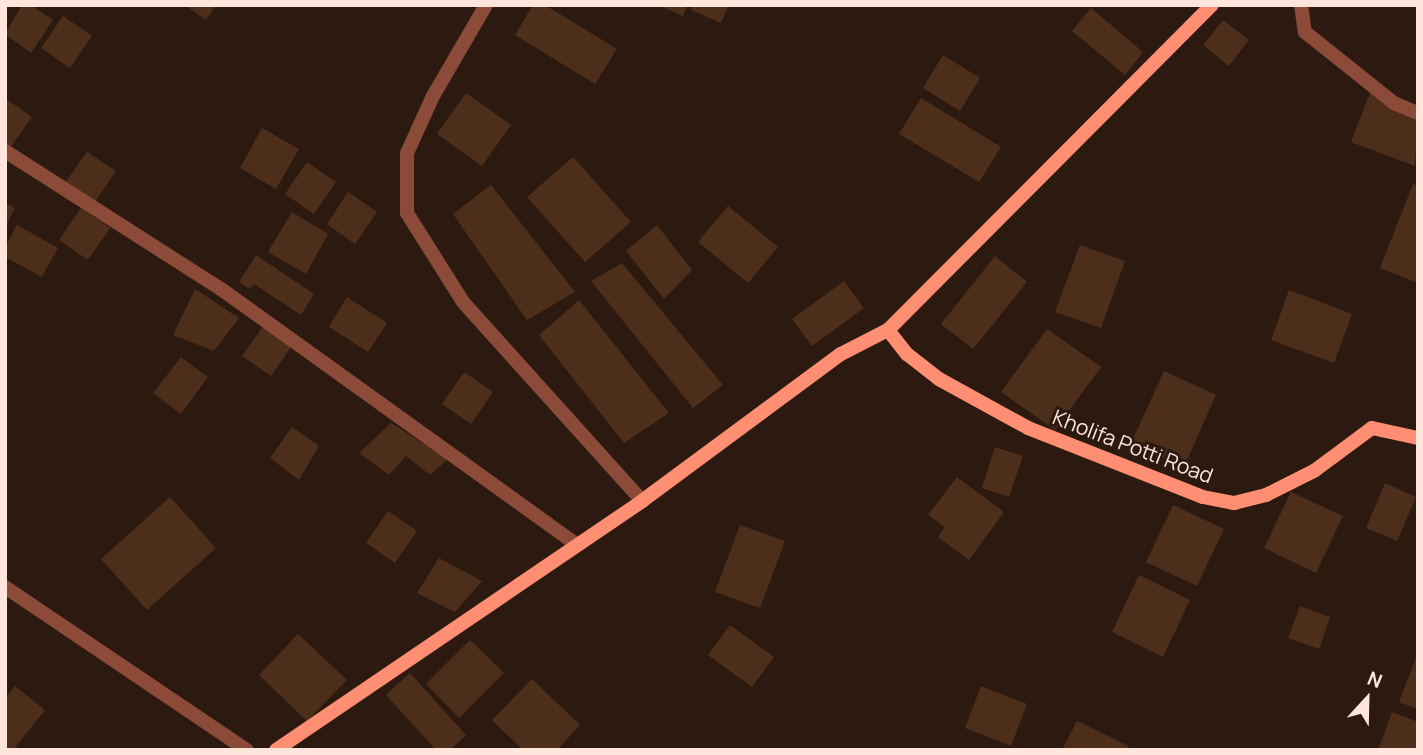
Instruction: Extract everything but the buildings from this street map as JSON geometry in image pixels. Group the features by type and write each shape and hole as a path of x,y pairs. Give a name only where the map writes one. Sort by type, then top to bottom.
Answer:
{"street":[{"path":"486,5 433,96 407,153 407,213 463,302 642,500"},
{"path":"276,750 642,500 841,354 888,330 1212,5"},
{"path":"1301,5 1305,32 1394,103 1418,113"},
{"path":"5,151 221,289 577,545"},
{"name":"Kholifa Potti Road","path":"888,330 907,354 939,379 1028,428 1203,497 1234,503 1266,495 1314,471 1372,428 1418,438"},
{"path":"5,587 247,750"}]}
